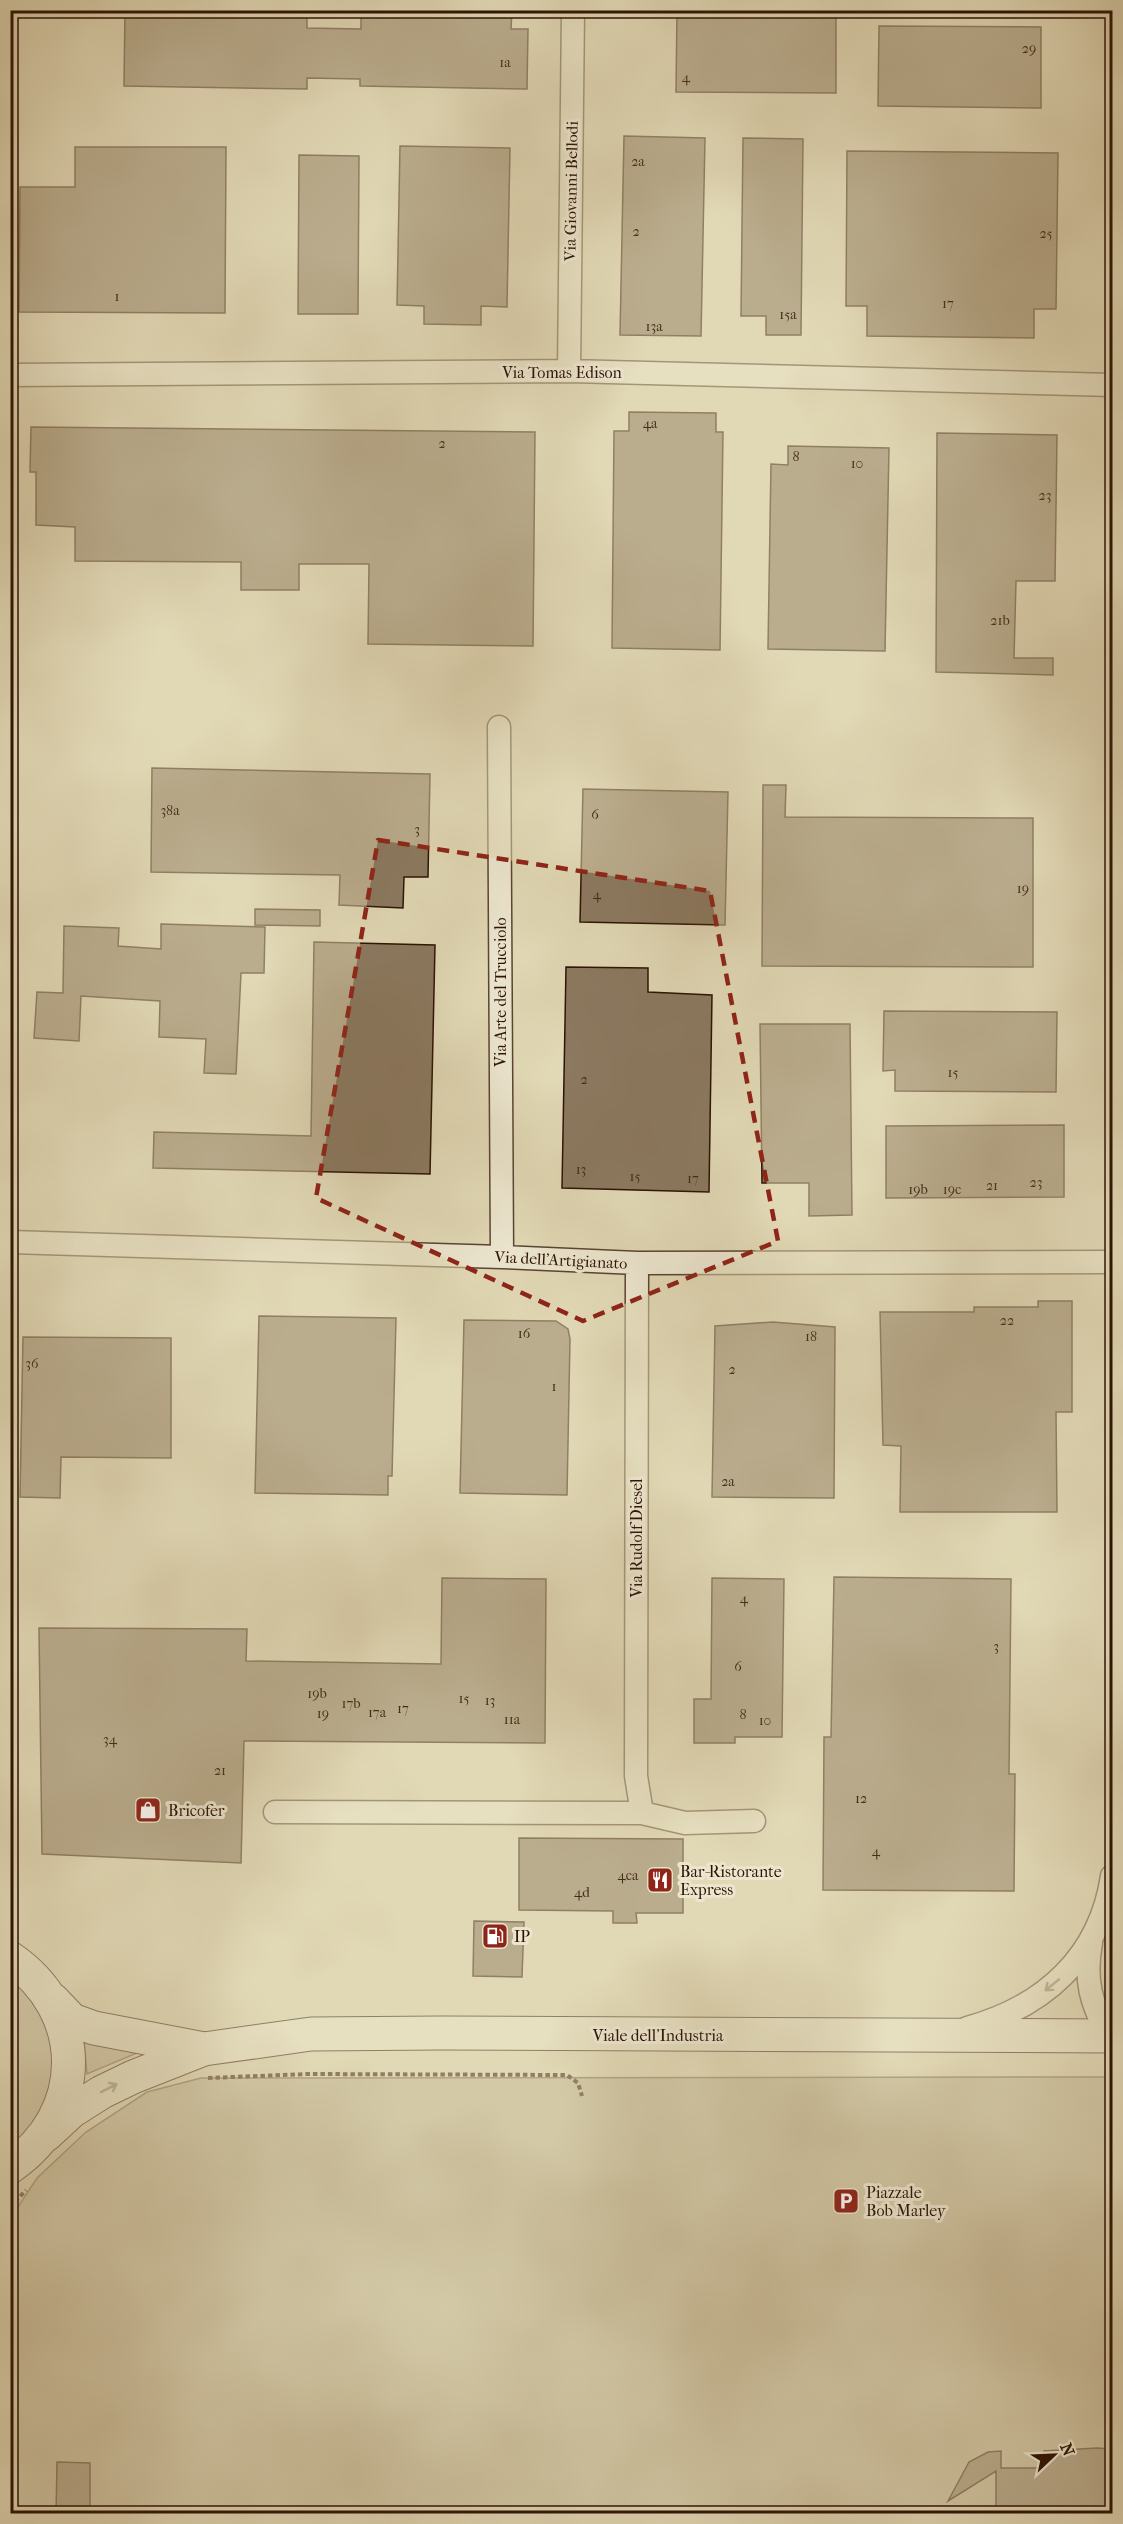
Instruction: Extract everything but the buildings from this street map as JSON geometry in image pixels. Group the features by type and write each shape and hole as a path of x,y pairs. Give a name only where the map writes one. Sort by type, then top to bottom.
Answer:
{"street":[{"name":"Via Giovanni Bellodi","path":"569,370 573,10"},
{"name":"Via Tomas Edison","path":"10,375 569,370 1113,385"},
{"name":"Via Arte del Trucciolo","path":"499,727 502,1257"},
{"name":"Via dell'Artigianato","path":"10,1242 637,1263 1113,1262"},
{"name":"Via Rudolf Diesel","path":"637,1263 636,1776 642,1813"},
{"path":"274,1812 642,1813 685,1823 754,1821"},
{"path":"930,2035 963,2030 1012,2013 1065,1974 1091,1942 1103,1916 1113,1876"},
{"path":"1091,1942 1087,1965 1089,1987 1097,2014 1111,2034"},
{"path":"10,1958 34,1977 52,1999 66,2032 69,2068 63,2104 46,2135"},
{"name":"Viale dell'Industria","path":"52,1999 72,2020 202,2064"},
{"name":"Viale dell'Industria","path":"21,2176 35,2147 46,2135 72,2111 102,2092 133,2077 202,2064 311,2034 1111,2034"}],"path":[{"path":"202,2064 308,2074 567,2075 578,2083 582,2096"},
{"path":"10,2206 21,2176"}],"highlighted area":[{"path":"378,840 710,891 778,1241 583,1321 316,1198"}],"shaded area":[{"path":"10,1978 31,1996 46,2020 51,2036 53,2072 50,2090 36,2123 10,2147"},
{"path":"84,2041 137,2053 87,2074"},
{"path":"1112,2077 1112,2513 11,2513 10,2219 37,2178 86,2132 147,2092 201,2078"}],"place":[{"name":"Bricofer","path":"148,1810"},
{"name":"Bar-Ristorante Express","path":"660,1880"},
{"name":"IP","path":"495,1936"},
{"name":"Piazzale Bob Marley","path":"846,2201"}]}
